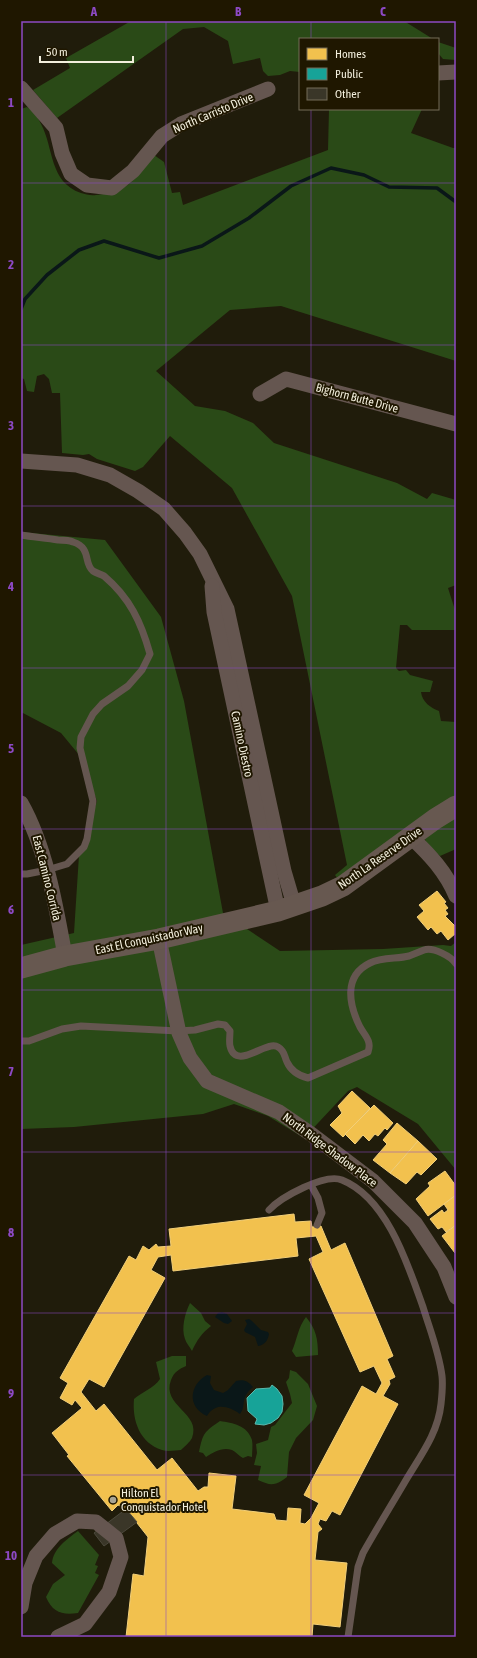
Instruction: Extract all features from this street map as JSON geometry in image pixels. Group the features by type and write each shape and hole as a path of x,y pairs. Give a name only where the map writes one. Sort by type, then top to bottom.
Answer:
{"street":[{"path":"439,73 456,72"},
{"name":"North Carristo Drive","path":"21,88 56,128 62,153 71,174 87,185 112,188 133,171 162,136 181,124 268,90"},
{"name":"Bighorn Butte Drive","path":"260,394 286,379 456,424"},
{"name":"Camino Diestro","path":"21,461 77,465 110,475 138,491 164,509 200,554 211,577 214,612 286,908"},
{"name":"East Camino Corrida","path":"21,803 37,836 65,956"},
{"name":"North La Reserve Drive","path":"286,908 322,896 343,886 435,819 456,806"},
{"path":"411,837 436,862 451,883 456,896"},
{"name":"East El Conquistador Way","path":"21,968 65,956 159,939 286,908"},
{"name":"North Ridge Shadow Place","path":"159,939 178,1031 190,1058 207,1081 279,1112 311,1134 373,1181 415,1223 444,1267 456,1297"},
{"path":"21,1607 26,1583 36,1556 55,1534 77,1521 96,1522 116,1538 121,1557 109,1592 85,1624 58,1637"}],"lane":[{"path":"21,535 73,542 81,547 86,552 89,566 92,571 102,575 116,588 132,607 144,630 150,654 142,670 128,686 102,704 93,714 81,737 80,748 93,801 87,839 84,847 67,864 46,870 21,874"},
{"path":"21,1042 29,1041 62,1029 81,1026 178,1031 195,1030 218,1024 225,1025 230,1031 230,1047 235,1054 242,1057 270,1045 278,1046 284,1052 287,1064 299,1076 308,1078 368,1052 370,1046 368,1040 360,1028 351,1005 350,986 357,973 370,963 410,956 426,949 447,955 453,959 456,964"},
{"path":"269,1210 286,1197 300,1189 331,1178 341,1179 357,1188 375,1206 402,1248 438,1353 442,1378 441,1405 435,1431 363,1552 358,1567 348,1637"},
{"path":"311,1185 318,1198 322,1213 317,1225"}],"green space":[{"path":"131,21 404,21 431,38 299,38 299,72 290,71 280,75 268,76 263,71 260,58 233,64 228,41 204,27 183,29 57,118 33,90 70,68 66,58"},
{"path":"439,42 456,48 456,60 443,59 439,54"},
{"path":"27,107 40,121 58,173 63,181 71,188 81,193 92,195 117,191 136,178 154,155 164,162 172,193 180,192 183,205 328,150 329,110 422,110 411,133 456,148 456,361 281,306 230,310 156,371 195,406 225,411 253,423 274,443 397,483 427,499 432,493 456,500 456,585 448,588 456,613 456,630 412,630 407,625 400,625 396,668 399,671 406,670 410,675 433,681 430,692 421,692 423,699 430,706 439,711 441,721 456,722 456,797 338,879 335,875 347,865 292,596 232,488 170,436 143,467 135,471 97,459 89,454 83,455 62,453 60,393 52,393 49,379 44,374 37,376 34,392 27,391 24,379 21,378 21,109"},
{"path":"21,532 105,540 161,617 184,701 223,913 280,951 383,949 443,945 451,946 456,942 456,1170 418,1124 357,1087 348,1091 304,1138 268,1116 234,1104 203,1114 74,1127 21,1129 21,945 74,933 79,855 97,801 80,756 61,733 21,712"},
{"path":"456,817 456,849 440,856 427,844 424,837"},
{"path":"190,1303 201,1313 205,1321 211,1326 200,1337 192,1351 183,1330 185,1316"},
{"path":"306,1317 316,1334 318,1355 296,1357 292,1351 299,1329"},
{"path":"172,1356 186,1356 186,1366 175,1373 171,1380 169,1389 171,1397 192,1422 194,1429 191,1440 181,1450 167,1451 154,1447 143,1437 134,1415 134,1399 155,1385 160,1379 156,1362"},
{"path":"290,1370 296,1372 308,1384 317,1406 313,1420 296,1438 289,1452 287,1477 279,1482 270,1484 258,1480 261,1466 254,1465 257,1453 256,1444 268,1440 271,1427 275,1425 292,1403 286,1382 289,1378"},
{"path":"220,1421 235,1424 247,1431 252,1440 252,1457 248,1456 243,1458 232,1450 228,1449 218,1450 206,1457 203,1453 199,1452 205,1434"},
{"path":"78,1531 99,1555 95,1565 98,1566 95,1573 99,1575 78,1613 67,1614 55,1610 46,1597 53,1584 65,1575 52,1563 55,1553 65,1541"}],"shaded area":[{"path":"222,1312 227,1314 232,1321 228,1324 215,1317 218,1313"},
{"path":"249,1319 261,1330 268,1332 268,1338 263,1345 258,1346 255,1337 245,1332 244,1330 247,1324 245,1320"},
{"path":"207,1375 211,1376 210,1383 214,1390 223,1393 236,1381 241,1380 246,1381 253,1387 246,1395 240,1414 227,1407 218,1407 207,1416 196,1407 193,1402 194,1390 201,1379"}],"building: Homes":[{"path":"437,891 446,902 444,903 448,908 445,910 448,914 445,916 456,927 456,933 448,940 441,931 437,934 431,927 428,930 417,917 424,911 419,905"},
{"path":"352,1091 370,1108 343,1137 330,1125 342,1113 338,1106"},
{"path":"374,1105 393,1123 387,1130 385,1128 378,1136 375,1134 369,1141 363,1135 355,1144 345,1134"},
{"path":"397,1123 418,1141 390,1173 373,1160 387,1144 383,1140"},
{"path":"418,1141 437,1159 421,1175 417,1172 406,1184 390,1173"},
{"path":"445,1171 456,1186 456,1195 428,1216 416,1199 430,1186 428,1183"},
{"path":"456,1195 456,1225 446,1232 442,1227 438,1229 430,1219 442,1210 444,1213 448,1210 444,1204"},
{"path":"294,1214 295,1222 311,1221 312,1227 321,1226 331,1250 345,1243 393,1356 387,1359 395,1377 389,1380 390,1384 383,1396 398,1404 340,1515 332,1511 326,1521 320,1519 318,1524 322,1529 318,1532 315,1560 347,1563 340,1627 313,1624 312,1637 126,1637 133,1574 144,1576 148,1537 126,1509 118,1505 112,1511 67,1456 69,1455 52,1433 82,1408 75,1400 72,1405 60,1398 68,1383 60,1378 129,1256 136,1260 143,1246 149,1250 156,1244 158,1247 171,1246 169,1229","holes":["316,1236 323,1252 309,1259 360,1372 374,1366 382,1383 376,1394 362,1386 304,1495 319,1503 311,1518 305,1524 300,1523 301,1509 288,1508 287,1521 276,1520 274,1514 232,1509 236,1476 209,1473 208,1487 204,1487 198,1491 172,1458 157,1470 104,1404 96,1411 81,1392 89,1379 104,1387 165,1278 151,1270 158,1257 171,1255 173,1271 298,1256 296,1238"]},
{"path":"456,1225 456,1252 455,1253 442,1236"}],"building: Public":[{"path":"272,1385 282,1396 282,1412 278,1418 271,1423 264,1425 255,1424 257,1419 248,1411 247,1398 256,1389 270,1388"}],"building: Other":[{"path":"126,1509 137,1522 104,1546 94,1533"}],"waterway":[{"path":"21,309 25,299 47,275 79,250 104,241 159,258 202,246 249,218 291,186 331,168 364,175 389,187 437,188 456,202"}],"place":[{"name":"Hilton El Conquistador Hotel","path":"113,1500"}]}
